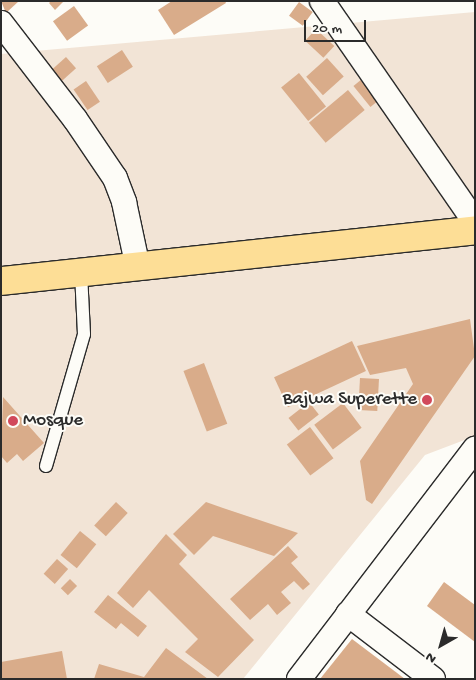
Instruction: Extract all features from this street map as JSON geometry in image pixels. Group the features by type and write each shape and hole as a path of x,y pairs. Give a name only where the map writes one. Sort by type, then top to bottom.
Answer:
{"highway":[{"path":"1,281 138,268 475,230"}],"street":[{"path":"322,1 475,222"},
{"path":"1,23 76,118 115,178 124,202 138,268"},
{"path":"299,679 475,449"},
{"path":"348,614 434,679"}],"lane":[{"path":"46,466 84,334 81,273"}],"shaded area":[{"path":"475,12 475,436 425,455 243,679 1,679 1,54"}],"building":[{"path":"1,1 19,1 6,13"},
{"path":"51,1 64,1 55,10 49,3"},
{"path":"172,1 225,1 226,3 174,35 158,10"},
{"path":"299,2 313,12 303,26 289,16"},
{"path":"74,6 88,25 67,41 53,21"},
{"path":"316,29 334,46 323,58 305,41"},
{"path":"122,50 133,67 108,83 97,66"},
{"path":"66,57 76,68 60,82 50,71"},
{"path":"327,58 344,77 323,95 306,77"},
{"path":"299,73 326,106 308,121 281,87"},
{"path":"362,79 379,100 370,107 353,86"},
{"path":"86,81 100,102 88,110 74,89"},
{"path":"348,90 365,110 326,143 309,123"},
{"path":"470,319 475,356 372,504 366,500 360,461 413,384 406,368 370,375 357,346"},
{"path":"352,341 366,371 288,407 274,377"},
{"path":"204,363 227,424 207,432 183,371"},
{"path":"360,378 379,379 377,411 358,410"},
{"name":"Mosque","path":"3,397 44,443 23,461 17,454 7,463 1,456"},
{"path":"309,402 319,415 298,431 289,418"},
{"path":"343,403 362,428 333,449 314,425"},
{"path":"310,427 333,458 310,476 287,444"},
{"path":"116,502 128,513 106,536 94,525"},
{"path":"206,502 298,533 274,556 213,536 194,555 173,534"},
{"path":"80,531 96,544 77,568 60,555"},
{"path":"166,534 187,555 179,564 254,640 218,677 185,652 198,639 149,590 133,608 117,593"},
{"path":"288,546 298,557 291,563 310,584 303,590 294,581 281,592 291,603 277,615 268,604 250,620 230,599"},
{"path":"57,559 68,569 55,584 44,574"},
{"path":"70,579 77,586 68,595 61,588"},
{"path":"444,582 475,605 475,642 427,606"},
{"path":"108,595 147,626 138,637 121,623 116,629 94,612"},
{"path":"352,639 405,679 320,679"},
{"path":"166,648 208,679 94,679 99,664 144,677"},
{"path":"62,651 67,679 1,679 1,662"}],"place":[{"name":"Bajwa Superette","path":"427,400"},
{"name":"Mosque","path":"13,421"}]}
